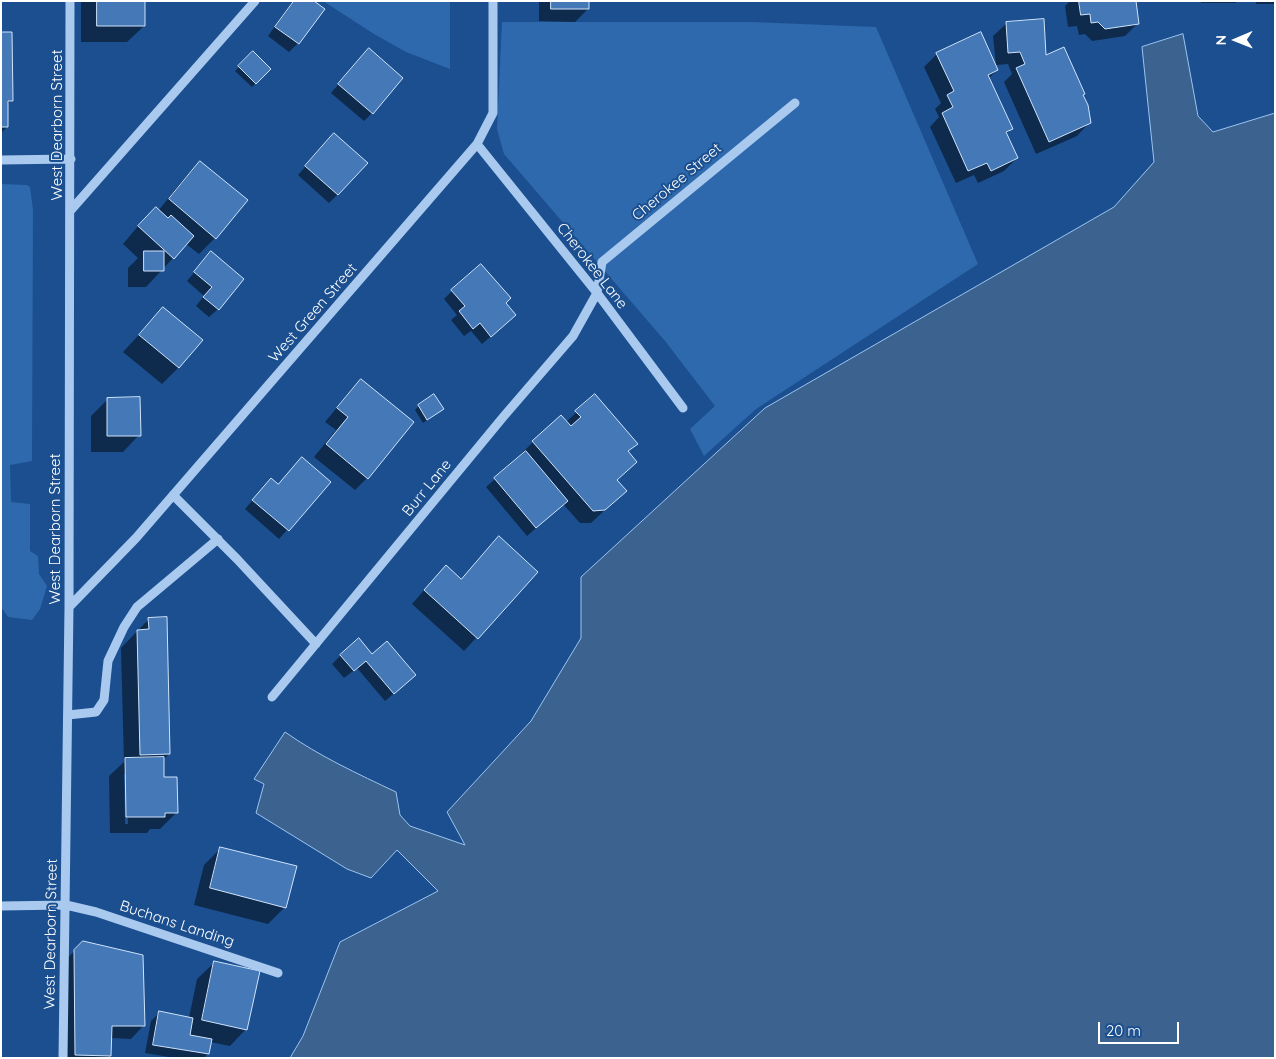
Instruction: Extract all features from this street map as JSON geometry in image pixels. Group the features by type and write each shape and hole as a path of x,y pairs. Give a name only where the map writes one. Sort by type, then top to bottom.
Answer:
{"street":[{"name":"West Dearborn Street","path":"63,1058 69,607 70,1"},
{"path":"71,210 255,1"},
{"name":"West Green Street","path":"69,607 136,538 477,144 493,112 493,1"},
{"name":"Cherokee Street","path":"597,293 602,262 795,103"},
{"name":"Cherokee Lane","path":"477,144 597,293 683,408"},
{"path":"1,160 71,159"},
{"name":"Burr Lane","path":"272,697 504,416 573,336 597,293"},
{"path":"173,495 218,539 316,644"},
{"path":"68,715 96,712 104,700 108,661 124,627 137,606 218,539"},
{"name":"Buchans Landing","path":"1,906 66,905 96,912 278,972"}],"shaded area":[{"path":"323,1 450,1 450,69 406,52"},
{"path":"502,22 751,22 876,27 978,264 756,409 704,456 690,429 715,406 665,341 504,154 497,129"},
{"path":"1183,34 1198,116 1213,132 1275,113 1275,1058 290,1058 303,1036 340,942 438,891 397,850 371,878 347,869 256,813 264,784 254,779 285,732 325,757 396,792 400,815 410,826 465,845 447,812 531,721 581,638 581,577 765,408 1114,207 1154,162 1142,47"},
{"path":"1,184 27,185 30,187 33,210 32,461 10,465 11,502 30,504 30,551 38,556 39,574 47,586 40,609 32,620 8,617 1,607"}],"building":[{"path":"97,1 145,1 145,26 97,26"},
{"path":"294,1 314,1 325,9 299,44 275,27"},
{"path":"551,1 589,1 589,9 551,9"},
{"path":"1079,1 1136,1 1139,24 1105,29 1098,22 1091,23 1090,14 1081,15"},
{"path":"1044,19 1046,55 1064,47 1085,94 1083,95 1088,105 1091,123 1049,142 1016,68 1025,64 1020,52 1008,53 1006,22"},
{"path":"1,32 12,32 13,101 8,101 8,127 1,127"},
{"path":"981,32 998,70 988,75 1013,129 1006,132 1018,158 991,171 987,163 968,171 942,113 953,107 947,95 954,91 936,53"},
{"path":"369,48 403,78 373,114 338,84"},
{"path":"253,51 271,69 256,84 238,66"},
{"path":"334,133 368,163 338,195 305,166"},
{"path":"200,161 248,200 216,239 169,199"},
{"path":"156,207 168,218 171,215 194,236 174,259 138,226"},
{"path":"144,251 164,251 164,271 144,271"},
{"path":"211,251 244,279 219,310 203,297 212,287 194,272"},
{"path":"481,264 511,298 506,303 516,315 491,337 480,323 473,329 459,311 465,306 451,290"},
{"path":"163,307 203,340 179,368 139,335"},
{"path":"361,379 414,422 368,479 326,444 348,417 337,408"},
{"path":"434,394 444,409 427,420 418,405"},
{"path":"595,394 638,444 628,451 637,462 617,480 627,491 605,510 593,511 532,441 561,415 571,426 581,417 575,411"},
{"path":"140,397 141,436 107,436 107,398"},
{"path":"526,451 568,501 536,528 494,478"},
{"path":"302,457 331,482 289,531 252,500 271,478 278,484"},
{"path":"499,536 538,572 478,639 424,590 446,565 461,579"},
{"path":"167,617 170,754 140,755 137,630 149,629 148,618"},
{"path":"359,638 372,654 387,641 416,675 394,694 366,661 354,671 340,655"},
{"path":"164,757 164,777 177,777 178,813 165,813 165,817 126,817 125,758"},
{"path":"220,847 297,866 286,908 210,888"},
{"path":"83,941 143,955 145,1026 112,1026 111,1056 75,1055 74,950"},
{"path":"214,961 260,971 247,1030 202,1020"},
{"path":"159,1011 193,1018 190,1035 212,1039 209,1054 153,1045"}]}
